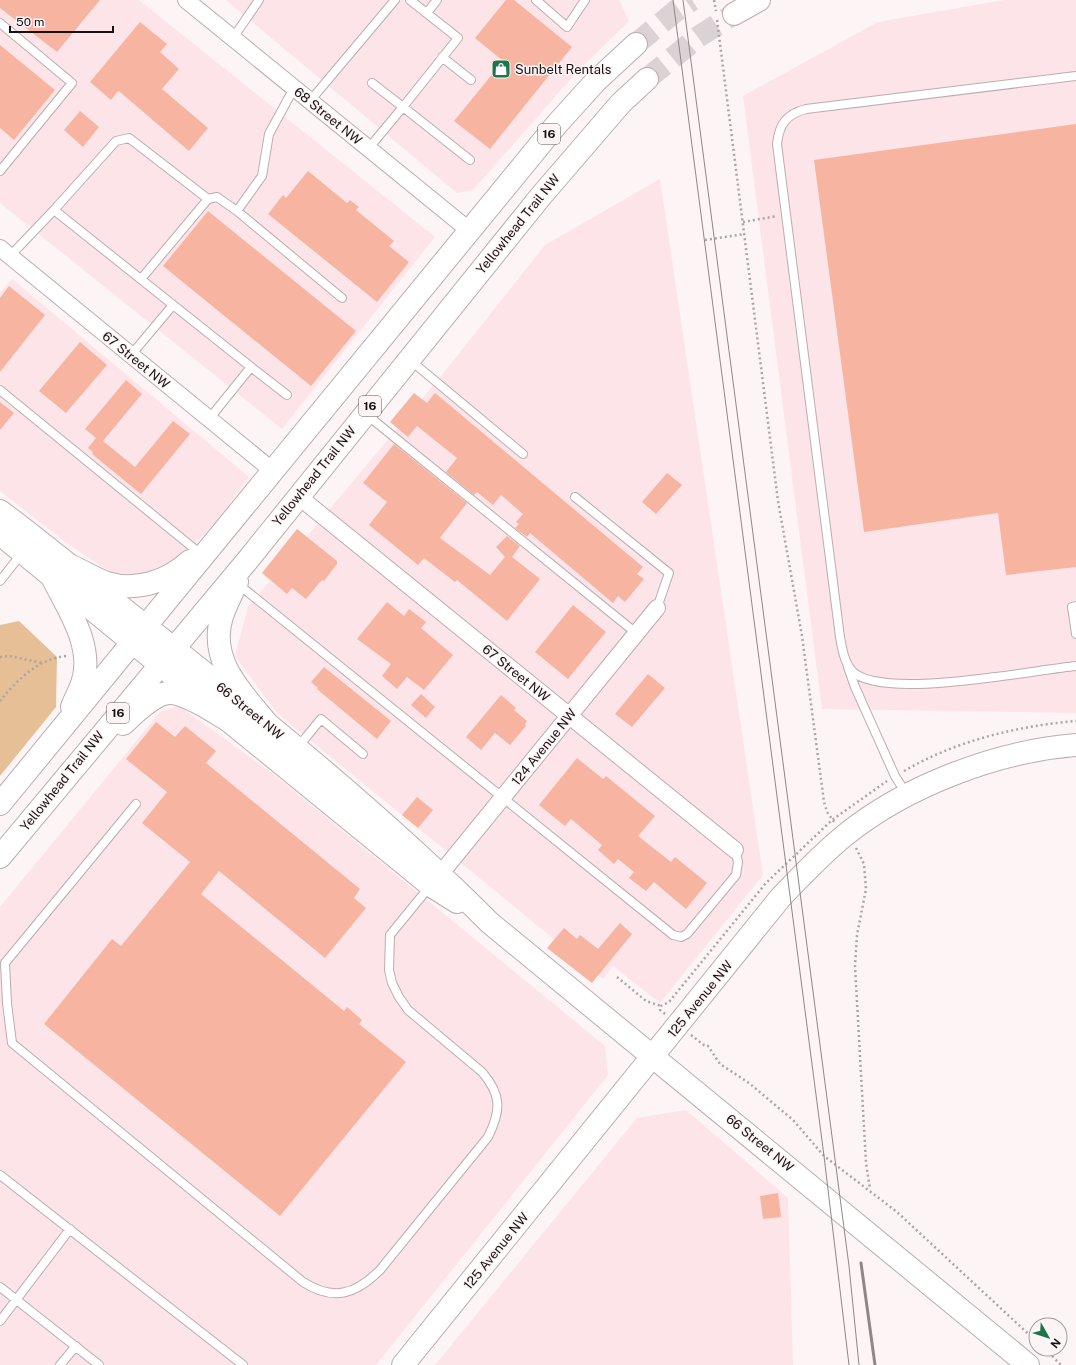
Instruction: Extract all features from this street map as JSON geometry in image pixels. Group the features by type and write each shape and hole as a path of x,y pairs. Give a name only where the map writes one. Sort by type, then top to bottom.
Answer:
{"main road":[{"path":"734,14 759,0"},
{"name":"16","path":"0,804 140,635 201,555 220,535 273,471 556,124 596,81 636,44"},
{"name":"Yellowhead Trail NW","path":"0,857 166,656 234,581 246,561 364,413 581,148 621,103 646,79"},
{"name":"66 Street NW","path":"0,511 71,566 140,635"},
{"name":"66 Street NW","path":"0,534 52,577 140,635 166,656 266,722 435,879"},
{"path":"71,566 107,583 133,586 158,581 174,574 201,555"},
{"path":"52,577 79,630 84,654 82,683 62,729"},
{"name":"Yellowhead Trail NW","path":"234,581 222,617 219,640 223,661 233,683 266,722"},
{"name":"66 Street NW","path":"166,656 231,722 490,923 654,1056 1028,1365"},
{"path":"78,762 144,706 164,694 181,695 231,722"},
{"name":"125 Avenue NW","path":"403,1365 798,878 845,835 907,795 945,778 990,761 1039,749 1076,745"}],"street":[{"name":"68 Street NW","path":"186,0 470,231"},
{"name":"67 Street NW","path":"3,257 131,355 273,471"},
{"name":"67 Street NW","path":"298,496 735,850"},
{"name":"124 Avenue NW","path":"435,879 657,608"}],"lane":[{"path":"233,38 259,0"},
{"path":"310,101 395,0"},
{"path":"368,149 458,38 410,0"},
{"path":"426,13 437,0"},
{"path":"536,0 567,27 585,0"},
{"path":"0,23 72,83 0,171"},
{"path":"442,57 471,80"},
{"path":"907,795 895,776 854,687 840,637 785,215 777,144 781,126 787,117 795,112 1034,80 1076,76"},
{"path":"372,83 470,160"},
{"path":"237,211 262,176 269,134 294,88"},
{"path":"3,257 54,210 116,140 129,138 208,200"},
{"path":"141,279 208,200 217,197 237,211 342,298"},
{"path":"54,210 251,368 287,395"},
{"path":"131,355 173,305"},
{"path":"408,359 523,454"},
{"path":"209,419 251,368"},
{"path":"0,390 201,555"},
{"path":"364,413 636,633"},
{"path":"575,496 668,573 657,608"},
{"path":"0,581 22,553"},
{"path":"234,581 674,935 681,937 687,934 736,875 738,862 735,850"},
{"path":"1076,606 1072,607 1076,634"},
{"path":"846,661 852,671 863,678 910,684 945,683 1076,666"},
{"path":"296,749 321,719 363,754"},
{"path":"136,804 5,962 7,1002 12,1043 302,1282 324,1292 335,1294 348,1292 362,1286 380,1270 488,1137 497,1115 496,1092 490,1081 482,1072 408,1010 392,983 389,970 390,935 435,879"},
{"path":"0,1174 243,1365"},
{"path":"0,1321 70,1230"},
{"path":"0,1287 100,1365"},
{"path":"60,1365 76,1346"}],"path":[{"path":"714,0 778,501 802,636 824,802 827,812 839,828"},
{"path":"743,222 785,215"},
{"path":"705,240 745,234"},
{"path":"0,701 11,687 27,673 43,663 57,657 84,654"},
{"path":"0,656 10,656 43,663"},
{"path":"911,767 961,745 984,738 1046,724 1076,721"},
{"path":"853,844 864,864 866,874 866,888 857,935 855,966 866,1163 870,1189"},
{"path":"617,977 646,1001 661,1006"},
{"path":"705,1046 708,1046 720,1064 749,1083 793,1120 824,1156 870,1189 897,1212 1028,1334"},
{"path":"1053,1357 1061,1365"}],"shaded area":[{"path":"0,0 139,0 435,237 282,429 0,203"},
{"path":"226,0 619,0 629,21 576,73 473,190 457,193"},
{"path":"1004,0 1076,0 1076,713 822,709 743,96 878,22"},
{"path":"660,179 763,875 660,1003 613,966 603,979 277,713 235,656 248,607 446,370 545,245"},
{"path":"12,279 249,477 215,524 181,556 139,576 110,572 68,544 0,491 0,293"},
{"path":"19,621 57,657 56,707 0,776 0,625"},
{"path":"179,706 272,773 605,1046 608,1075 376,1365 0,1365 0,907 160,712"},
{"path":"686,1110 788,1198 793,1365 435,1365 637,1118"}],"building":[{"path":"0,0 100,0 57,52 0,8"},
{"path":"506,0 514,0 572,47 490,149 454,121 503,61 475,38"},
{"path":"140,22 167,44 160,52 179,69 162,89 208,128 189,151 120,92 118,91 111,100 90,82"},
{"path":"0,45 55,90 14,140 0,128"},
{"path":"80,111 99,127 83,147 64,130"},
{"path":"1076,124 1076,567 1006,575 998,513 864,532 814,160"},
{"path":"308,171 347,203 350,200 359,207 356,210 394,241 389,246 409,262 377,302 268,214 283,195 286,198"},
{"path":"208,211 356,331 311,386 163,266"},
{"path":"9,286 45,315 0,372 0,298"},
{"path":"80,342 107,365 66,413 39,391"},
{"path":"126,380 142,394 103,441 135,467 173,421 190,434 141,494 92,454 93,452 88,448 96,438 85,429"},
{"path":"414,393 427,403 435,393 643,567 637,574 644,579 625,602 618,596 613,603 530,533 527,537 515,528 519,524 516,522 523,514 501,495 493,505 477,492 474,495 446,472 457,458 417,426 408,437 390,422"},
{"path":"0,402 14,413 0,430"},
{"path":"394,444 467,503 440,538 490,575 505,557 496,547 507,536 520,546 512,557 540,579 507,621 457,580 455,582 424,558 418,565 369,525 387,502 363,483"},
{"path":"667,473 682,485 656,514 642,502"},
{"path":"297,529 337,561 337,564 324,581 323,580 320,582 306,599 292,588 287,594 262,573"},
{"path":"387,602 404,616 409,609 426,622 421,628 453,655 424,690 407,677 397,689 382,676 391,664 357,639"},
{"path":"573,605 606,632 568,679 535,652"},
{"path":"324,667 391,721 377,739 317,689 318,688 311,682"},
{"path":"648,674 665,688 632,727 615,714"},
{"path":"421,694 435,707 426,718 411,705"},
{"path":"501,695 516,708 514,710 527,721 525,724 526,726 510,745 495,733 481,750 466,737"},
{"path":"156,722 175,737 185,726 216,751 206,763 360,889 354,898 366,908 325,958 219,871 201,894 344,1011 347,1007 362,1020 359,1024 406,1062 280,1216 44,1024 112,939 121,946 190,862 142,823 167,792 126,759"},
{"path":"577,758 603,779 606,776 655,816 638,836 671,862 675,857 707,883 686,909 654,882 646,891 629,878 634,872 618,859 614,864 598,850 602,845 571,819 565,826 539,805"},
{"path":"417,797 433,810 418,828 402,815"},
{"path":"620,923 632,934 592,983 547,948 564,928 577,939 580,935 598,949"},
{"path":"778,1193 781,1217 763,1219 760,1196"}],"tunnel":[{"path":"636,44 677,10 692,0"},
{"path":"647,79 698,37 734,14"}],"tram line":[{"path":"673,0 824,1156 849,1365"},
{"path":"683,0 849,1266 859,1365"}],"railway":[{"path":"861,1263 875,1365"}],"place":[{"name":"Sunbelt Rentals","path":"501,69"}]}
